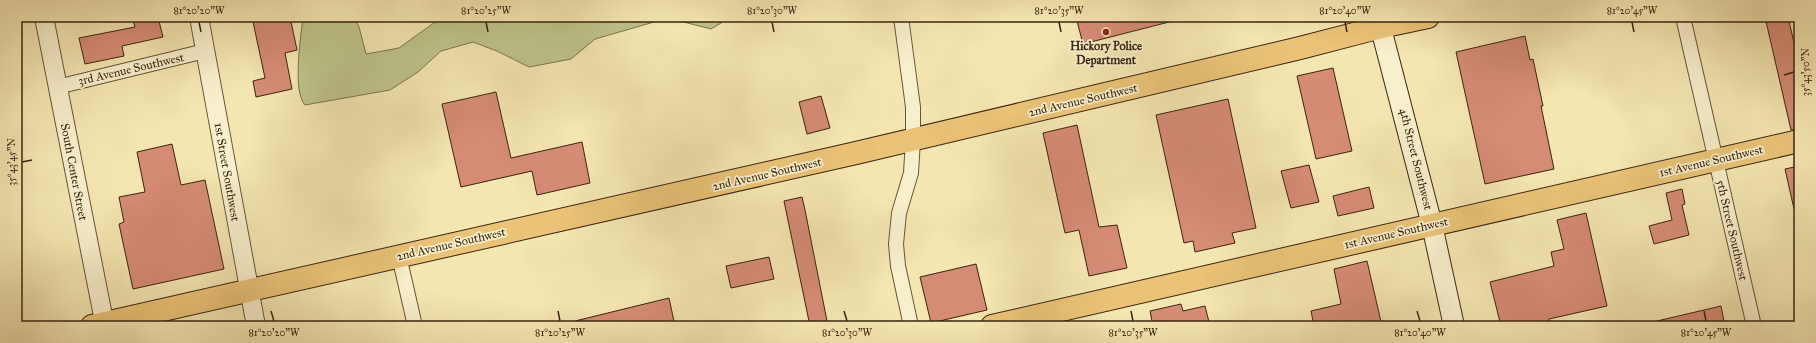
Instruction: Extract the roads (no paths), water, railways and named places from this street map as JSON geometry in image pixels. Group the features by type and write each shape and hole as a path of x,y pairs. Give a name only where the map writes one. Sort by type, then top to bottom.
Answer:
{"main road":[{"name":"2nd Avenue Southwest","path":"101,325 248,290 913,140 1300,48 1380,22 1428,17"},
{"name":"4th Street Southwest","path":"1380,22 1432,225 1454,326"},
{"name":"1st Avenue Southwest","path":"992,326 1799,141"}],"street":[{"name":"South Center Street","path":"44,17 101,325"},
{"name":"1st Street Southwest","path":"199,17 248,290 256,326"},
{"path":"901,17 913,107 913,140 910,172 899,213 896,244 898,266 911,326"},
{"name":"5th Street Southwest","path":"1683,17 1754,326"},
{"name":"3rd Avenue Southwest","path":"56,87 205,51"},
{"path":"399,256 415,326"}],"place":[{"name":"Hickory Police Department","path":"1106,32"}]}
